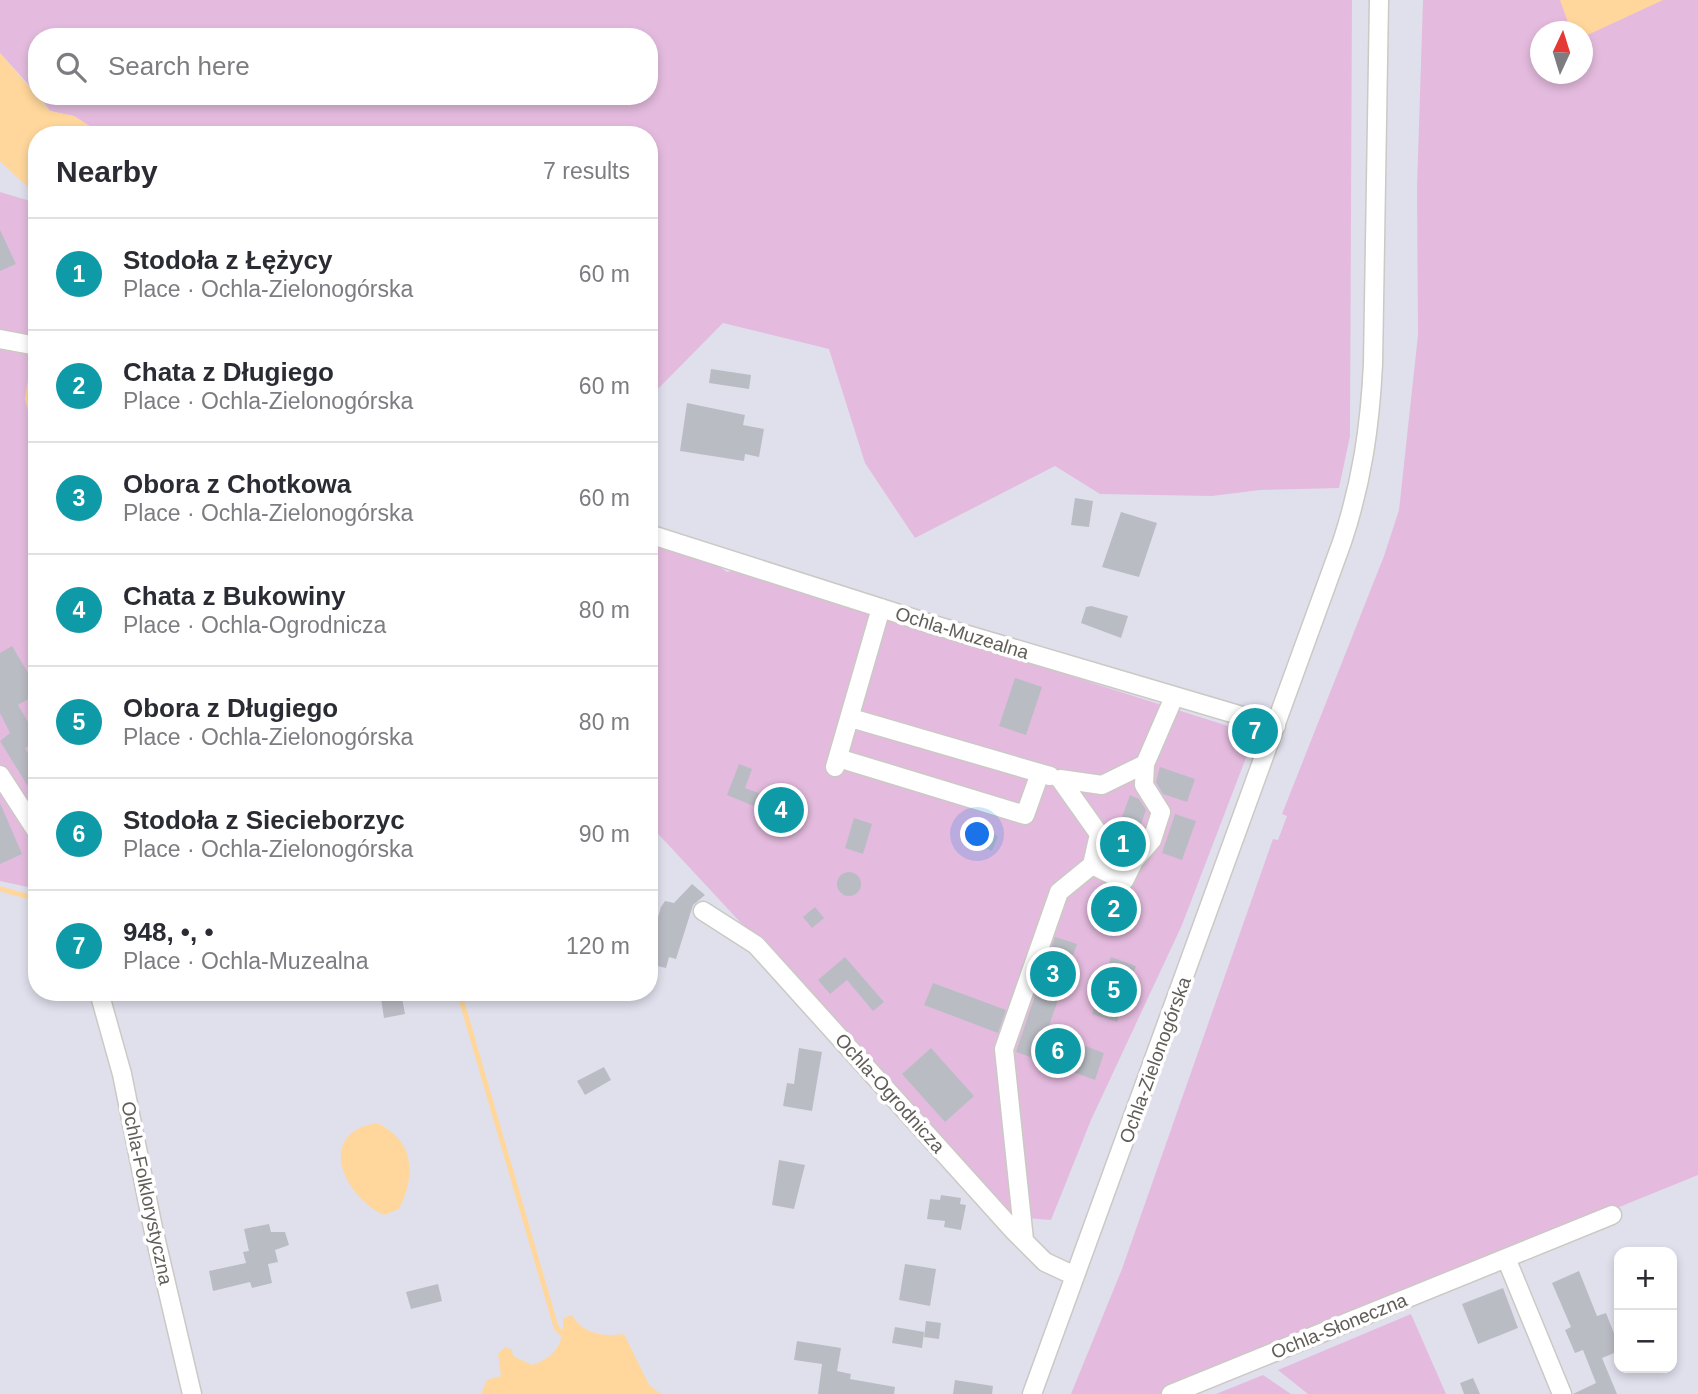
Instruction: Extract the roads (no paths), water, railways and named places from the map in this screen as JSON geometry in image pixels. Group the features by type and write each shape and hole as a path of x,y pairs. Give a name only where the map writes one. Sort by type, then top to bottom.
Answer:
{"street":[{"name":"Ochla-Zielonogórska","path":"1032,1394 1354,508 1367,449 1373,352 1379,0"},
{"path":"0,339 28,344"},
{"name":"Ochla-Muzealna","path":"658,537 881,608 1276,726"},
{"path":"881,608 836,762 1025,816 1040,773"},
{"path":"1091,865 1124,881 1135,860 1152,840 1161,812 1144,785 1145,764 1174,697"},
{"path":"851,718 1060,779 1102,785 1145,764"},
{"path":"0,775 28,818"},
{"path":"1024,1240 1003,1049 1059,892 1091,865 1099,834 1060,779"},
{"name":"Ochla-Ogrodnicza","path":"703,911 756,945 1045,1262 1075,1276"},
{"name":"Ochla-Folklorystyczna","path":"102,1001 122,1074 153,1228 190,1387"},
{"name":"Ochla-Słoneczna","path":"1171,1394 1612,1215"},
{"path":"1506,1258 1562,1394"}],"waterway":[{"path":"0,889 28,897"},
{"path":"462,1001 556,1327 564,1336"}],"place":[{"name":"948, •, •","path":"1255,731"},
{"name":"Chata z Bukowiny","path":"781,810"},
{"name":"Stodoła z Łężycy","path":"1123,844"},
{"name":"Chata z Długiego","path":"1114,909"},
{"name":"Obora z Chotkowa","path":"1053,974"},
{"name":"Obora z Długiego","path":"1114,990"},
{"name":"Stodoła z Siecieborzyc","path":"1058,1051"}]}
